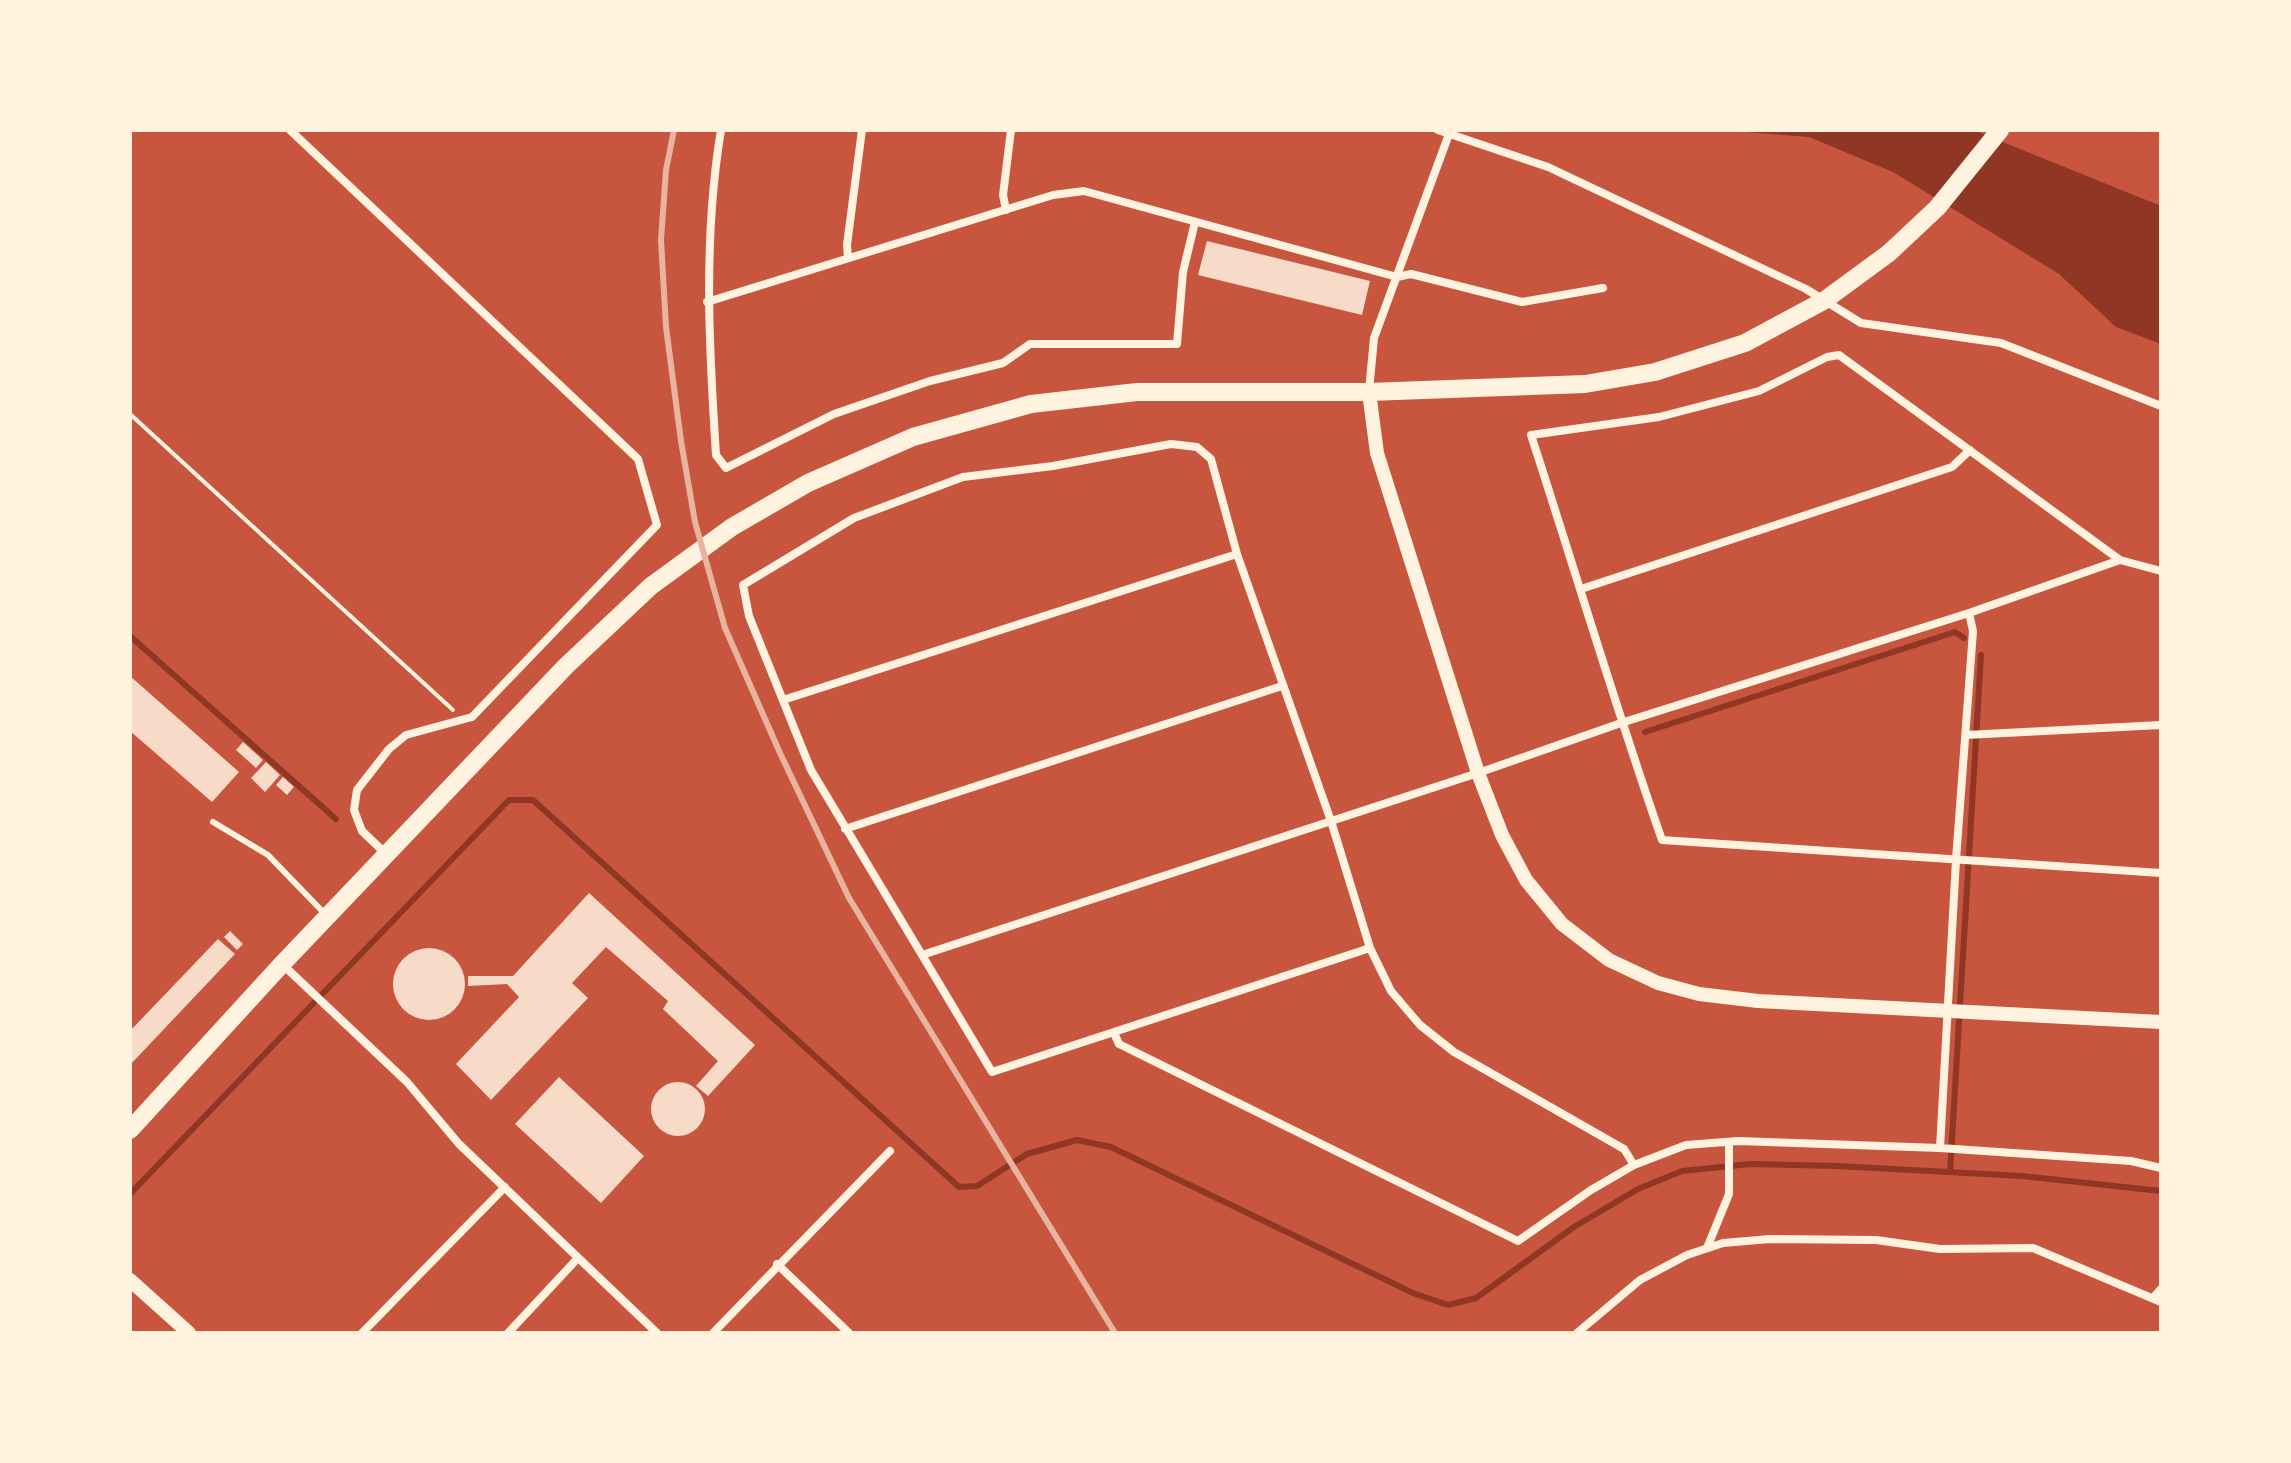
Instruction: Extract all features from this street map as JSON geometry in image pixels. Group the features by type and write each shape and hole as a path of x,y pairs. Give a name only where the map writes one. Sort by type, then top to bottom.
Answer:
{"highway":[{"path":"130,1130 282,964 566,666 651,586 732,527 808,483 913,437 1031,404 1137,392 1369,392 1585,384 1655,372 1745,343 1825,300 1889,253 1937,208 2000,130"}],"street":[{"path":"290,130 638,459 657,525 472,717 406,735 389,749 357,790 354,810 362,831 387,855"},
{"path":"721,130 712,182 707,302 716,455 726,468 834,414 930,381 1003,363 1030,344 1177,344 1183,272 1195,222"},
{"path":"848,258 847,245 862,130"},
{"path":"1006,210 1003,195 1011,130"},
{"path":"1438,130 1548,167 1825,300 1861,323 2001,343 2161,406"},
{"path":"1449,134 1374,338 1369,392 1377,453 1478,773 1502,835 1526,880 1562,924 1609,960 1658,983 1699,994 1758,1001 2161,1022"},
{"path":"707,302 1053,195 1084,191 1397,277 1411,274 1522,302 1603,288"},
{"path":"2161,571 2120,560 1839,355 1827,357 1759,391 1659,417 1531,435 1621,723 1662,840 2161,873"},
{"path":"1370,948 992,1072 811,770 749,616 743,585 854,518 963,477 1053,466 1171,444 1197,447 1211,459 1237,554 1331,821 1370,948 1391,991 1420,1025 1454,1052 1624,1149 1634,1165"},
{"path":"1581,589 1952,467 1970,450"},
{"path":"783,700 1237,554"},
{"path":"922,955 1478,773 1621,723 1969,613 2120,560"},
{"path":"1940,1148 1973,631 1969,613"},
{"path":"845,829 1282,686"},
{"path":"1966,735 2161,725"},
{"path":"282,964 407,1082 459,1144 657,1333"},
{"path":"1114,1033 1119,1044 1518,1241 1591,1190 1634,1165 1686,1145 1940,1148 2131,1161 2161,1168"},
{"path":"1707,1248 1724,1211 1730,1188 1729,1146"},
{"path":"713,1333 890,1151"},
{"path":"362,1333 505,1187"},
{"path":"1577,1333 1640,1280 1687,1255 1723,1243 1770,1239 1876,1240 1940,1249 2033,1248 2157,1300 2161,1289"},
{"path":"508,1333 578,1258"},
{"path":"777,1264 849,1333"},
{"path":"130,1280 189,1333"}],"lane":[{"path":"213,822 268,855 328,917"}],"path":[{"path":"130,414 463,719"}],"shaded area":[{"path":"1720,130 1973,130 2161,206 2161,344 2116,327 2059,274 1893,172 1809,137"}],"building":[{"path":"1207,241 1370,281 1362,315 1198,275"},
{"path":"130,676 239,772 212,802 130,731"},
{"path":"243,742 263,760 256,768 236,750"},
{"path":"266,762 280,775 265,792 251,778"},
{"path":"283,777 294,787 287,795 276,785"},
{"path":"589,893 755,1045 708,1096 696,1086 718,1061 663,1009 668,1001 606,947 572,983 588,998 491,1100 456,1064 519,997 507,984 468,986 468,976 513,976"},
{"path":"230,931 243,944 237,950 224,937"},
{"path":"218,939 235,954 130,1065 130,1031"},
{"path":"429,948 449,954 459,964 465,984 459,1004 449,1014 429,1020 409,1014 399,1004 393,984 399,964 409,954"},
{"path":"559,1077 644,1156 601,1203 515,1124"},
{"path":"678,1082 697,1090 705,1109 697,1128 678,1136 659,1128 651,1109 659,1090"}],"waterway":[{"path":"1645,732 1955,632 1964,638"},
{"path":"130,636 336,819"},
{"path":"1950,1172 1981,655"},
{"path":"130,1194 509,800 533,800 959,1187 977,1186 1027,1154 1077,1140 1111,1147 1413,1293 1448,1305 1476,1298 1574,1227 1638,1189 1682,1171 1750,1164 1837,1166 2022,1176 2161,1191"}],"railway":[{"path":"674,130 666,170 661,240 666,327 695,522 725,628 849,898 1115,1333"}]}
